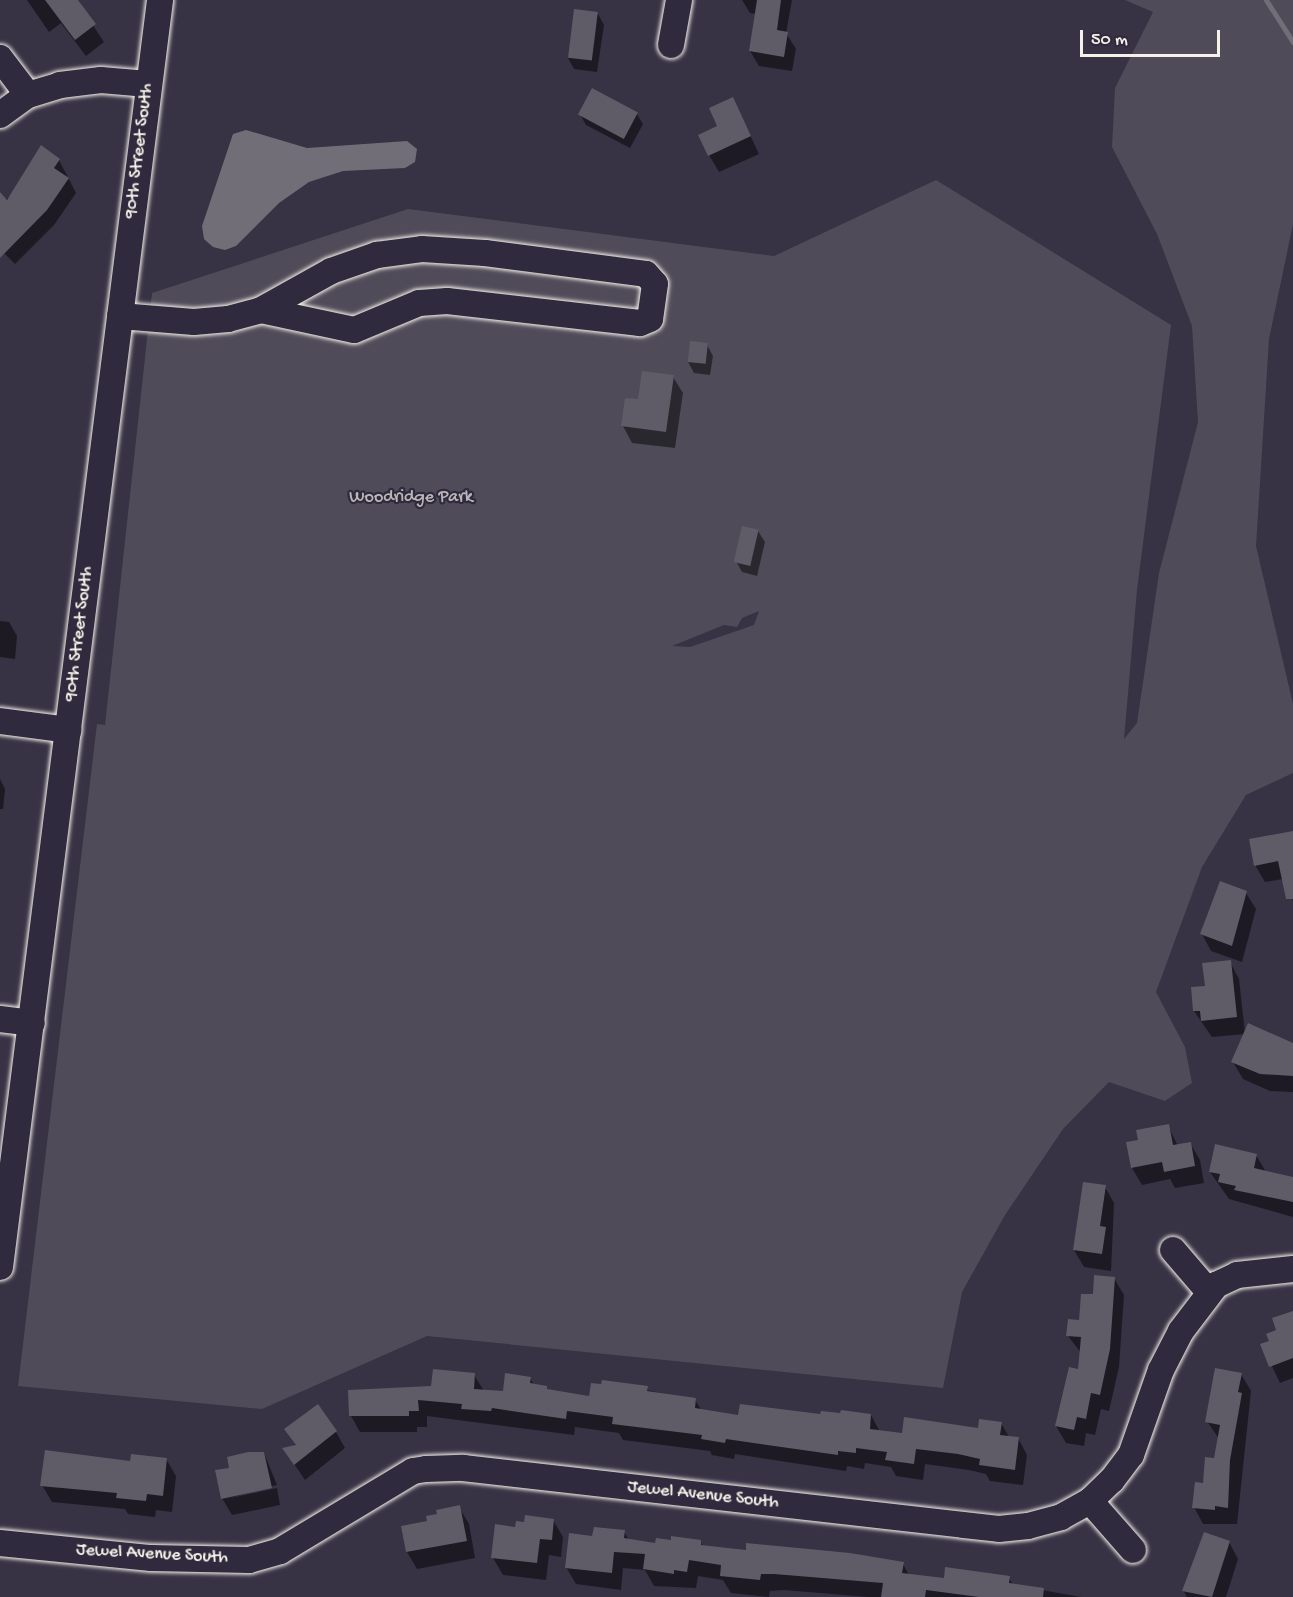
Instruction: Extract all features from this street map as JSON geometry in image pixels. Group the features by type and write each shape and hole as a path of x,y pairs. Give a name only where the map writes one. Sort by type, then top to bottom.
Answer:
{"street":[{"name":"90th Street South","path":"0,1268 160,0"},
{"path":"671,45 679,0"},
{"path":"0,58 28,95"},
{"path":"0,114 28,95 60,85 101,80 148,84"},
{"path":"120,316 194,322 228,319 261,309 331,271 377,255 422,249 484,253 646,274 655,284 650,319 640,323 447,301 419,303 354,330 261,309"},
{"path":"0,721 68,730"},
{"path":"0,1019 32,1023"},
{"path":"1173,1250 1209,1292"},
{"name":"Jewel Avenue South","path":"0,1543 151,1558 249,1560 280,1551 413,1471 426,1468 463,1468 999,1529 1061,1517 1090,1500 1131,1455 1161,1370 1181,1331 1209,1292 1237,1275 1293,1269"},
{"path":"1090,1500 1133,1550"}],"green space":[{"name":"Woodridge Park","path":"1125,0 1293,0 1293,224 1269,339 1256,546 1293,704 1293,773 1246,795 1202,867 1156,992 1185,1047 1192,1083 1165,1101 1109,1082 1063,1129 1005,1215 962,1292 943,1388 427,1336 262,1409 18,1386 97,724 105,725 152,293 408,209 774,256 936,180 1171,325 1137,590 1124,739 1137,723 1159,573 1198,422 1192,326 1157,234 1112,147 1115,88 1153,12","holes":["759,611 754,625 690,647 672,646 724,625 737,627 742,618"]}],"shaded area":[{"path":"246,130 307,148 407,141 417,149 415,162 405,168 343,171 309,182 279,203 236,246 225,250 213,247 204,239 202,226 233,134"}],"building":[{"path":"45,0 78,0 96,24 75,40"},
{"path":"757,0 781,0 777,30 788,32 784,57 749,51"},
{"path":"574,9 598,12 592,61 568,58"},
{"path":"592,88 638,112 624,139 578,114"},
{"path":"733,97 751,136 708,156 698,135 717,126 709,108"},
{"path":"41,145 60,159 54,168 69,178 47,210 0,258 0,192 7,200"},
{"path":"690,341 708,343 706,364 688,362"},
{"path":"642,371 674,375 666,432 621,426 625,398 638,399"},
{"path":"742,526 759,530 750,566 734,562"},
{"path":"1293,831 1293,899 1286,899 1278,861 1254,866 1249,839"},
{"path":"1220,881 1247,891 1232,946 1200,934"},
{"path":"1231,960 1237,1017 1201,1021 1200,1011 1193,1011 1191,987 1205,986 1202,963"},
{"path":"1248,1023 1293,1043 1293,1076 1260,1074 1231,1062"},
{"path":"1169,1124 1173,1145 1191,1142 1195,1166 1164,1172 1162,1162 1131,1168 1126,1142 1138,1140 1136,1130"},
{"path":"1215,1144 1257,1154 1254,1168 1293,1177 1293,1202 1234,1190 1236,1186 1218,1182 1220,1174 1209,1172"},
{"path":"1083,1182 1106,1185 1100,1226 1106,1227 1102,1254 1073,1250"},
{"path":"1094,1275 1115,1277 1110,1349 1100,1395 1091,1393 1086,1419 1077,1417 1074,1430 1055,1426 1069,1367 1078,1369 1081,1337 1066,1336 1068,1319 1079,1320 1081,1294 1093,1294"},
{"path":"1293,1311 1293,1358 1269,1367 1260,1344 1269,1341 1266,1334 1276,1330 1272,1318"},
{"path":"1215,1368 1242,1373 1238,1392 1242,1393 1230,1460 1228,1508 1215,1506 1215,1510 1192,1508 1195,1482 1203,1483 1205,1457 1214,1458 1220,1425 1205,1422"},
{"path":"433,1369 475,1373 474,1389 503,1391 505,1373 531,1377 530,1383 547,1386 547,1389 589,1396 591,1383 601,1384 602,1380 648,1386 647,1391 696,1398 695,1408 738,1415 740,1404 820,1414 821,1411 840,1413 841,1410 871,1414 870,1429 902,1433 904,1417 978,1428 979,1419 1002,1422 1000,1435 1019,1437 1015,1470 979,1465 980,1459 958,1454 916,1449 914,1464 885,1460 887,1452 856,1448 856,1453 838,1451 838,1455 726,1439 725,1443 701,1439 702,1435 612,1424 613,1417 567,1411 566,1419 492,1408 491,1411 461,1409 462,1404 418,1400 419,1411 409,1411 409,1416 349,1416 348,1390 431,1386"},
{"path":"318,1404 337,1431 294,1465 282,1448 296,1445 284,1429"},
{"path":"45,1450 130,1461 131,1454 167,1458 163,1496 147,1494 146,1501 116,1498 117,1493 40,1486"},
{"path":"248,1452 264,1452 272,1488 221,1499 215,1470 229,1468 227,1457"},
{"path":"460,1505 467,1541 406,1552 401,1526 427,1521 426,1516 437,1514 436,1510"},
{"path":"525,1515 554,1519 552,1540 540,1539 537,1563 491,1558 495,1524 515,1527 516,1521 524,1522"},
{"path":"594,1527 625,1530 624,1538 655,1543 656,1538 671,1540 671,1536 701,1540 701,1545 746,1550 746,1543 850,1553 904,1562 902,1573 944,1578 945,1567 1010,1576 1009,1583 1044,1588 1043,1597 979,1597 926,1590 925,1597 881,1597 883,1583 774,1574 761,1574 760,1580 720,1576 721,1565 689,1560 687,1572 674,1570 674,1574 643,1569 645,1554 614,1552 612,1573 565,1568 569,1533 592,1536"},
{"path":"1204,1532 1230,1541 1212,1597 1182,1591"}],"waterway":[{"path":"1266,0 1293,42"}]}
